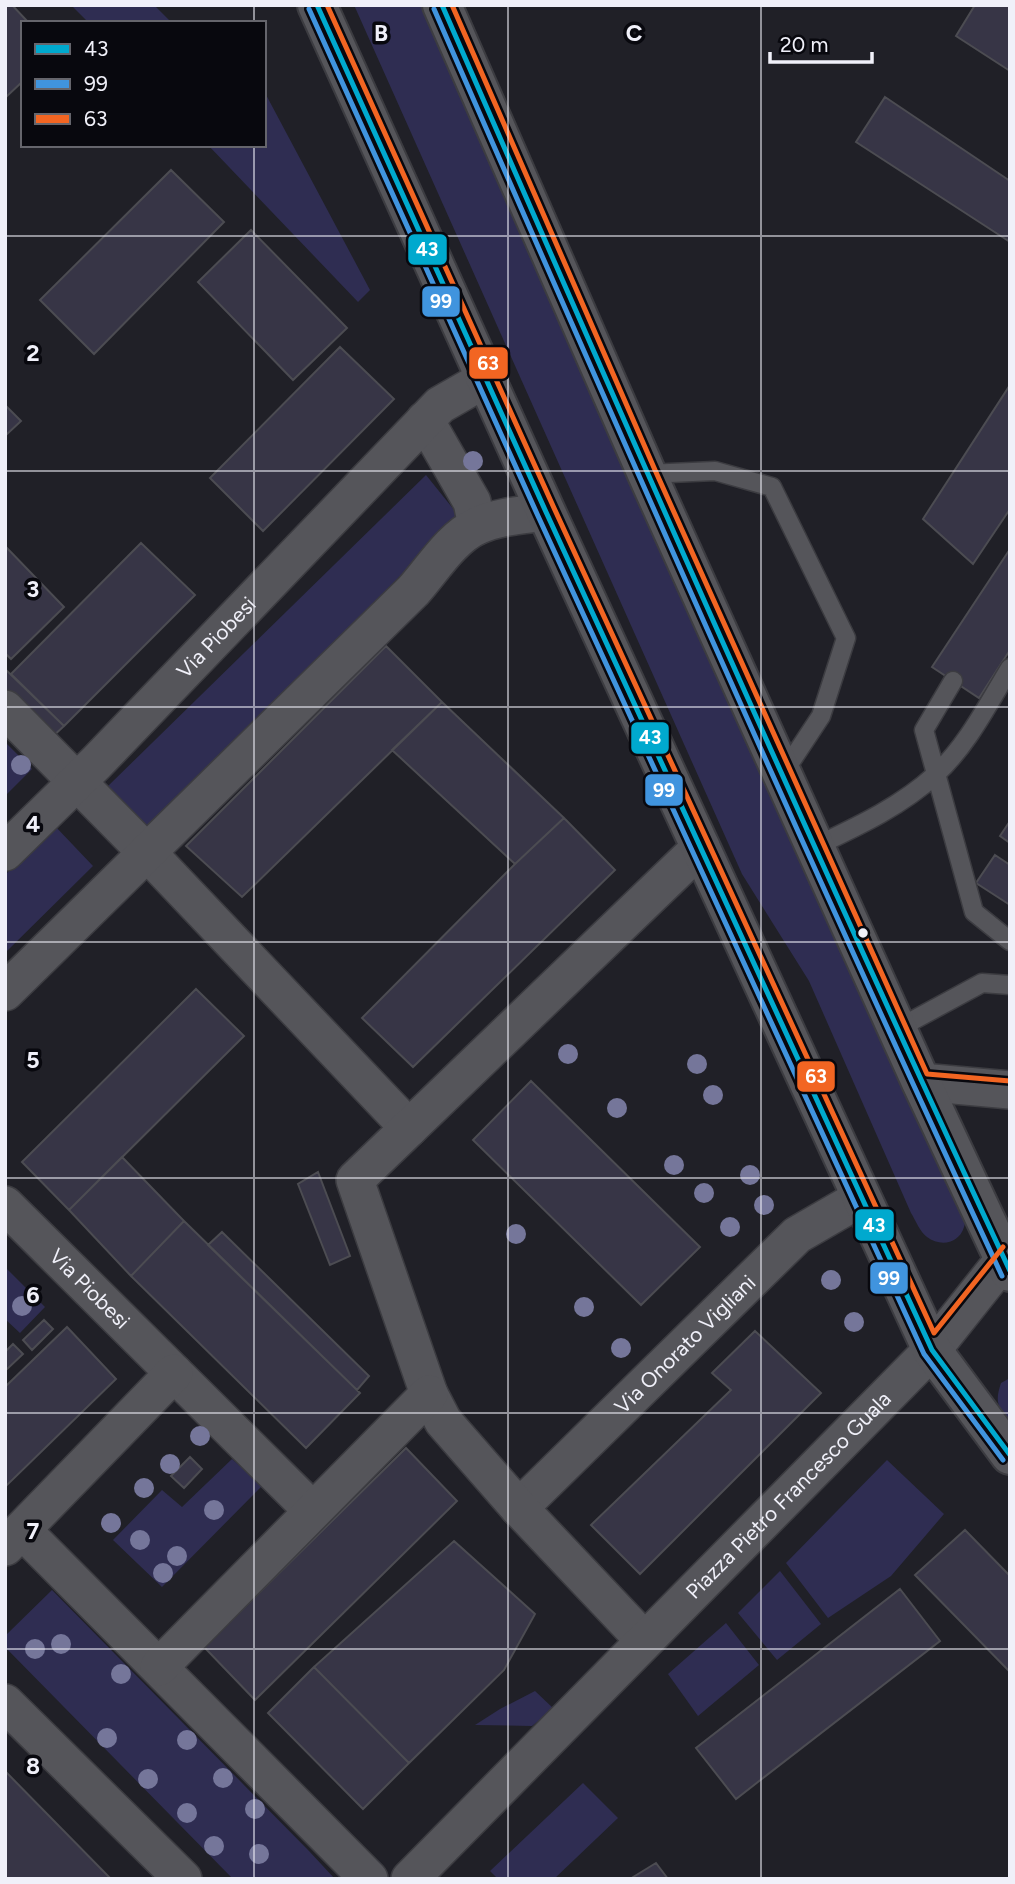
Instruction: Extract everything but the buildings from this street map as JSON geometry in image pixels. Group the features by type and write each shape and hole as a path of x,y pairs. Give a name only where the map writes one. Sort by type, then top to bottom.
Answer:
{"main road":[{"path":"317,5 546,512 932,1350 1010,1455"},
{"path":"442,5 814,847 921,1082 1008,1262"}],"street":[{"name":"Via Piobesi","path":"5,852 440,405 487,378"},
{"path":"425,420 472,502 477,526"},
{"path":"5,992 413,592 460,537 477,526 506,517 546,512"},
{"path":"5,709 147,852 408,1128"},
{"path":"644,1640 519,1508 443,1421 429,1394 355,1180 701,847"},
{"path":"921,1082 1010,1090"},
{"name":"Via Onorato Vigliani","path":"519,1508 797,1235 861,1198"},
{"name":"Via Piobesi","path":"5,1205 174,1373"},
{"name":"Piazza Pietro Francesco Guala","path":"410,1879 932,1350 1008,1262"},
{"path":"312,1510 174,1373 14,1539 159,1667 369,1879"},
{"path":"159,1667 429,1394"},
{"path":"5,1703 183,1879"}],"lane":[{"path":"647,474 715,471 772,487 846,638 821,716 782,775"},
{"path":"814,847 866,822 899,802 936,774 968,736 1010,668"},
{"path":"953,681 924,730 974,912 1010,941"},
{"path":"897,1029 982,983 1010,985"}],"shaded area":[{"path":"71,5 154,5 170,21 87,21"},
{"path":"354,5 427,5 965,1210 962,1233 954,1240 943,1243 932,1240 918,1226 809,981 742,874"},
{"path":"266,95 370,290 358,302 210,147 266,147"},
{"path":"426,475 459,516 149,831 107,787"},
{"path":"5,742 32,769 5,796"},
{"path":"54,825 93,866 5,953 5,875"},
{"path":"5,1267 45,1307 20,1333 5,1319"},
{"path":"1010,1378 1010,1421 1000,1408 998,1395 1001,1383"},
{"path":"232,1459 262,1486 162,1587 113,1540 162,1490 182,1507"},
{"path":"887,1460 944,1514 891,1576 828,1618 786,1563"},
{"path":"780,1571 821,1624 777,1660 738,1613"},
{"path":"52,1590 335,1879 233,1879 5,1647 5,1636"},
{"path":"726,1623 759,1665 698,1716 668,1674"},
{"path":"535,1691 554,1709 532,1726 475,1725 500,1709"},
{"path":"583,1783 618,1818 554,1879 498,1879 490,1871"}],"transit line":[{"name":"43","path":"317,5 546,512 932,1350 1010,1455"},
{"name":"63","path":"327,5 554,508 934,1333 1003,1247"},
{"name":"43","path":"442,5 722,640 1010,1271"},
{"name":"63","path":"452,5 655,470 927,1074 1010,1081"},
{"name":"99","path":"309,9 538,516 924,1354 1003,1460"},
{"name":"99","path":"434,9 714,644 1002,1276"}]}
